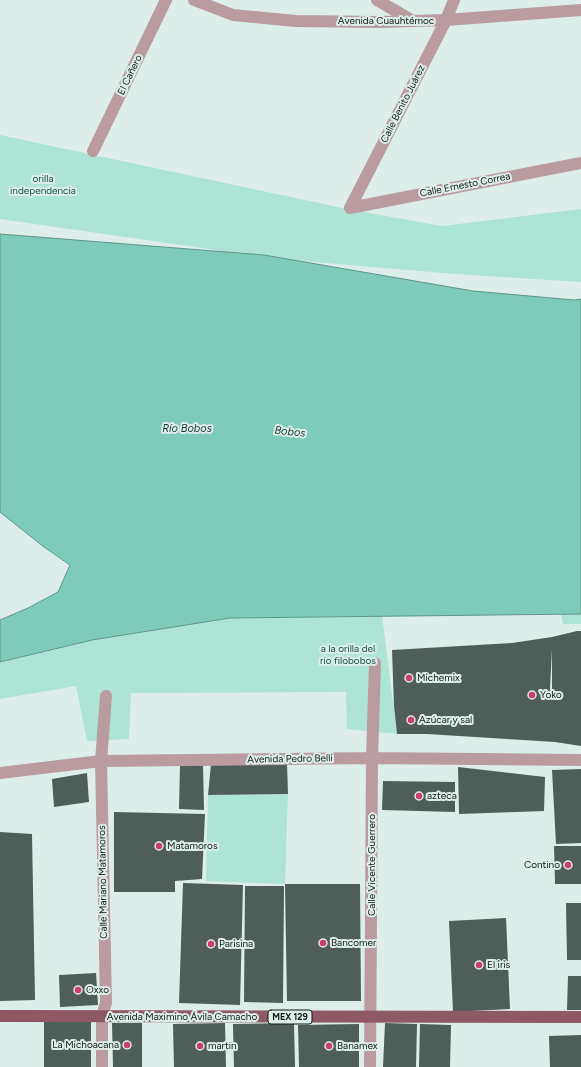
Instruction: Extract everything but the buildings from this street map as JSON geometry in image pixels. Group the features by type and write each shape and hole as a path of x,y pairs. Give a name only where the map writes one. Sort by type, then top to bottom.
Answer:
{"main road":[{"name":"Avenida Maximino Ávila Camacho","path":"0,1016 581,1017"}],"street":[{"name":"El Cañero","path":"93,151 166,0"},
{"name":"Avenida Cuauhtémoc","path":"194,0 233,15 296,21 379,22 446,20 581,10"},
{"path":"377,0 413,21"},
{"name":"Calle Benito Juárez","path":"350,208 446,20 454,0"},
{"name":"Calle Ernesto Correa","path":"350,208 581,163"},
{"name":"Calle Vicente Guerrero","path":"370,1067 372,758 375,663"},
{"name":"Calle Mariano Matamoros","path":"102,1067 102,1016 106,1003 101,761 106,696"},
{"name":"Avenida Pedro Belli","path":"0,773 101,761 372,758 581,760"}],"green space":[{"name":"orilla independencia","path":"0,135 347,209 442,226 581,209 581,282 455,274 278,259 0,219"},
{"path":"561,613 581,614 581,624 563,624"},
{"name":"a la orilla del rio filobobos","path":"382,616 397,734 347,729 346,692 131,693 129,739 87,741 76,686 0,699 0,662 92,640 230,618"},
{"path":"288,794 285,884 206,881 208,795"}],"water":[{"name":"Río Bobos","path":"0,234 264,255 473,291 574,300 581,299 581,614 230,618 92,640 0,662 0,620 28,608 58,592 70,565 44,547 0,512"}],"place":[{"name":"Michemix","path":"409,678"},
{"name":"Yoko","path":"532,695"},
{"name":"Azúcar y sal","path":"411,720"},
{"name":"azteca","path":"419,796"},
{"name":"Matamoros","path":"159,846"},
{"name":"Contino","path":"568,865"},
{"name":"Bancomer","path":"323,943"},
{"name":"Parisina","path":"211,944"},
{"name":"El iris","path":"479,965"},
{"name":"Oxxo","path":"78,990"},
{"name":"La Michoacana","path":"127,1045"},
{"name":"martin","path":"200,1046"},
{"name":"Banamex","path":"329,1046"}],"water label":[{"name":"Bobos","path":"290,432"}]}
